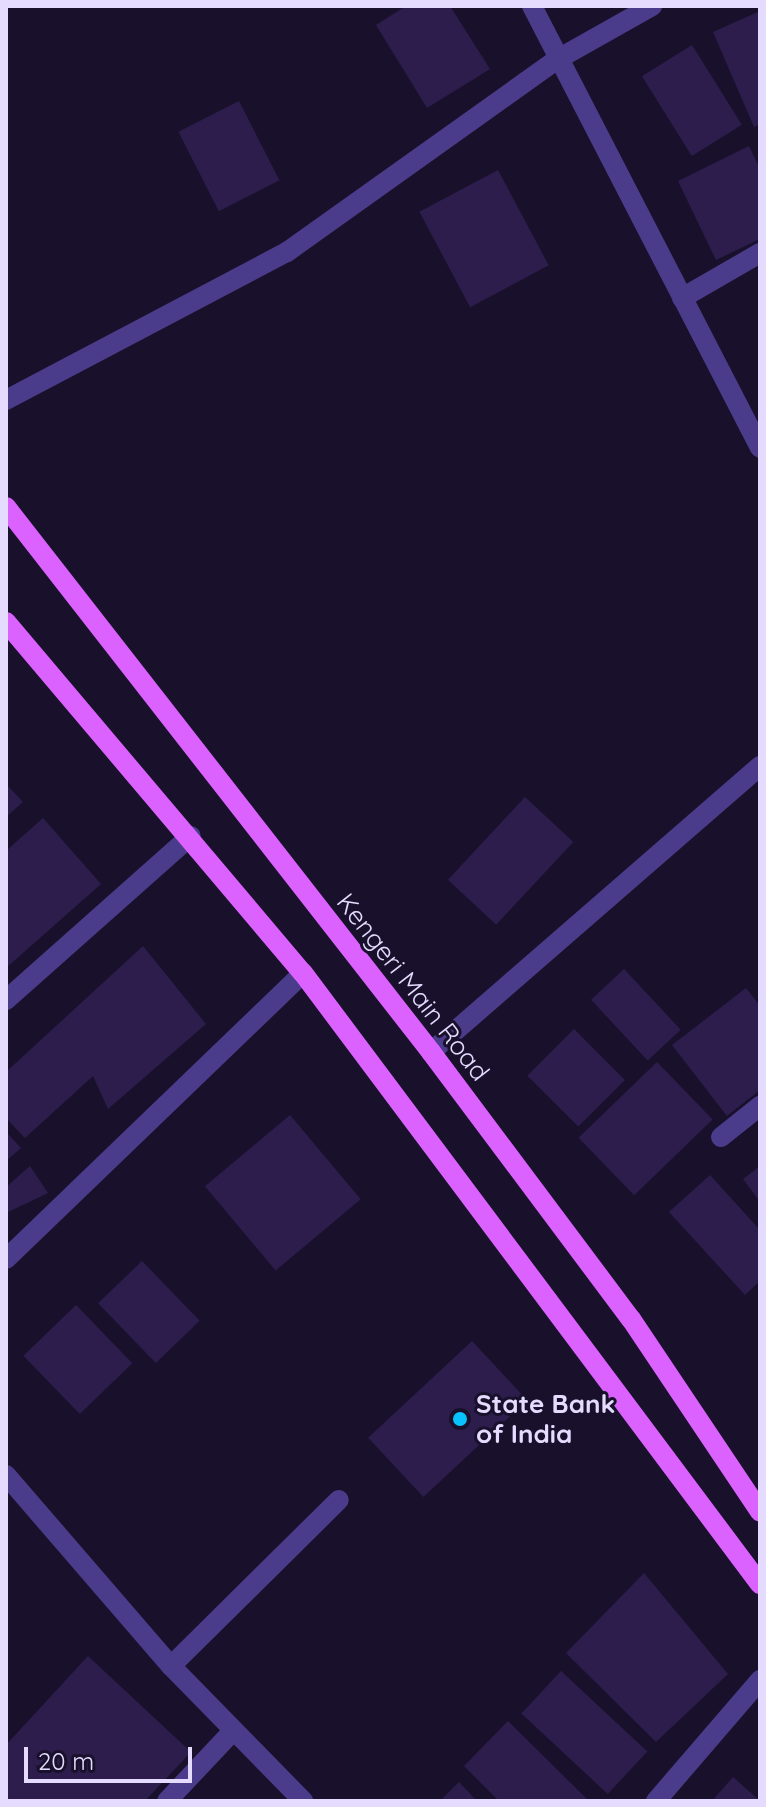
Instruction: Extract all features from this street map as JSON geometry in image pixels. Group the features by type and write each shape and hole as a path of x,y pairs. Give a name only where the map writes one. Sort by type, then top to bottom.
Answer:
{"main road":[{"name":"Kengeri Main Road","path":"6,507 431,1052 631,1319 760,1512"},
{"path":"7,625 191,836 303,973 760,1584"}],"street":[{"path":"532,6 760,448"},
{"path":"6,400 287,252 558,59 652,6"},
{"path":"682,298 760,253"},
{"path":"431,1052 760,766"},
{"path":"6,1000 191,836"},
{"path":"6,1259 303,973"},
{"path":"721,1137 760,1106"},
{"path":"6,1475 171,1666 303,1801"},
{"path":"171,1666 339,1500"},
{"path":"656,1801 760,1680"},
{"path":"167,1801 233,1731"}],"building":[{"path":"406,6 450,6 490,69 427,108 376,25"},
{"path":"760,11 760,124 754,127 713,32"},
{"path":"692,45 742,125 692,156 642,76"},
{"path":"239,101 279,180 219,211 178,132"},
{"path":"749,146 760,169 760,239 716,260 678,181"},
{"path":"498,170 549,265 470,307 419,212"},
{"path":"6,784 23,802 6,817"},
{"path":"525,797 573,842 496,925 448,880"},
{"path":"43,818 101,884 6,968 6,851"},
{"path":"143,946 206,1024 108,1109 93,1076 25,1138 6,1118 6,1072"},
{"path":"624,969 681,1030 648,1060 591,1000"},
{"path":"746,988 760,1006 760,1090 727,1116 672,1045"},
{"path":"574,1029 625,1080 578,1127 527,1076"},
{"path":"657,1062 713,1120 634,1195 579,1138"},
{"path":"290,1115 361,1199 276,1271 205,1186"},
{"path":"6,1132 21,1148 6,1161"},
{"path":"30,1166 48,1193 6,1213 6,1187"},
{"path":"760,1166 760,1202 743,1179"},
{"path":"710,1175 760,1230 760,1281 745,1295 669,1212"},
{"path":"142,1261 200,1321 156,1363 98,1303"},
{"path":"76,1305 132,1363 80,1414 23,1356"},
{"path":"472,1341 527,1400 423,1497 368,1438"},
{"path":"644,1573 728,1674 656,1742 566,1653"},
{"path":"88,1656 191,1752 145,1801 6,1801 6,1745"},
{"path":"561,1671 647,1751 608,1794 521,1713"},
{"path":"508,1721 589,1801 499,1801 464,1766"},
{"path":"733,1777 760,1801 712,1801"},
{"path":"459,1782 477,1801 440,1801"}],"place":[{"name":"State Bank of India","path":"460,1419"}]}
